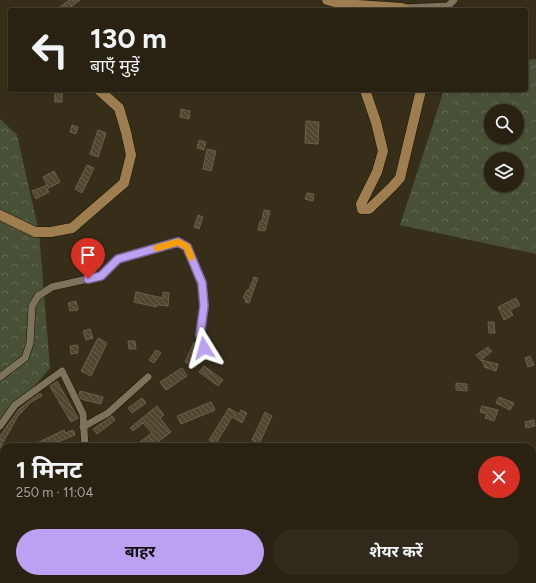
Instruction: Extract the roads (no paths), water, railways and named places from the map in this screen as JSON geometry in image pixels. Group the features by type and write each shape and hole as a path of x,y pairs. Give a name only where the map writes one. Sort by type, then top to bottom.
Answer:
{"main road":[{"path":"327,0 342,4 392,8"},
{"path":"0,215 35,232 52,232 72,228 124,183 131,155 126,132 119,108 101,92"},
{"path":"366,92 376,122 383,151 378,172 361,204 362,209 369,209 400,178 421,92"}],"street":[{"path":"419,8 448,6 454,0"},
{"path":"0,377 25,358 30,343 32,306 38,296 52,287 101,276 118,259 178,242 187,247 202,283 204,306 200,335 204,348"},
{"path":"0,426 15,405 62,371 83,414 85,443"},
{"path":"83,427 108,413 148,377"}]}
